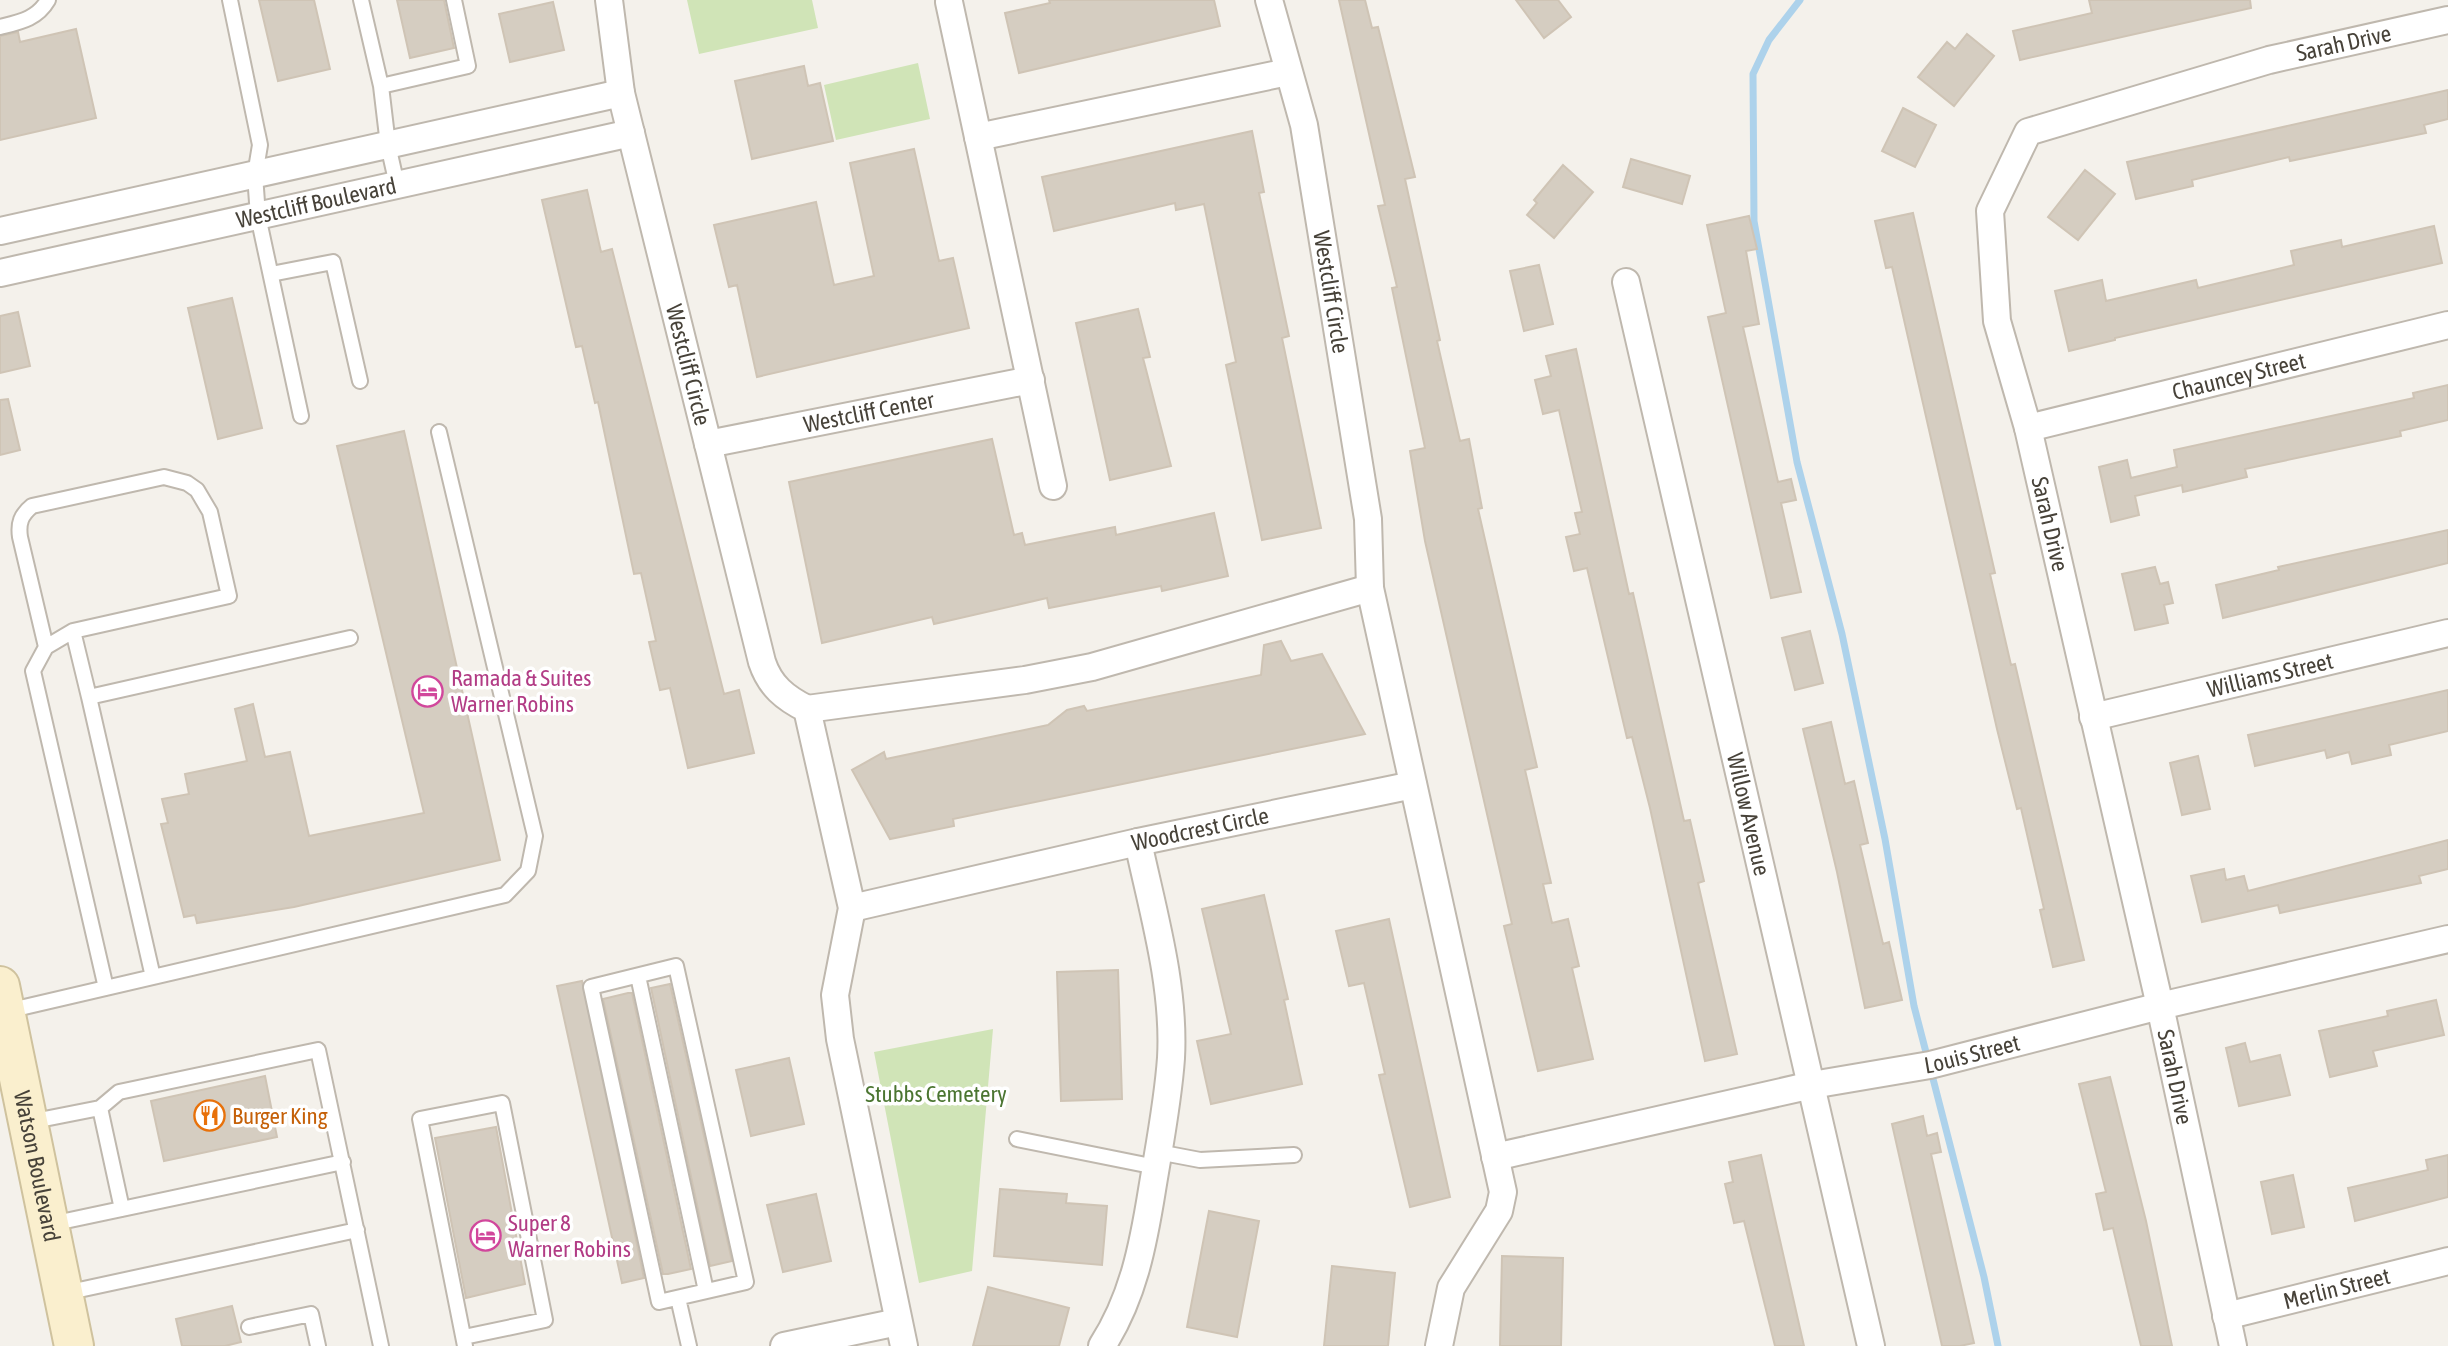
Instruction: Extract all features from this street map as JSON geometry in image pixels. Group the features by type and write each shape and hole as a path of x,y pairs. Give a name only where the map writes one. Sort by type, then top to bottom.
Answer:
{"main road":[{"name":"Watson Boulevard","path":"3,999 74,1346"}],"street":[{"name":"Westcliff Circle","path":"609,0 621,93 768,679 787,699 807,709"},
{"name":"Westcliff Circle","path":"1269,0 1304,125 1368,519 1370,588 1413,785"},
{"path":"949,2 1053,486"},
{"name":"Sarah Drive","path":"2233,1346 2160,1006 2028,428 1997,321 1990,211 2028,132 2269,60 2448,20"},
{"path":"978,137 1288,72"},
{"name":"Westcliff Boulevard","path":"0,231 621,93"},
{"name":"Westcliff Boulevard","path":"0,273 632,133"},
{"name":"Willow Avenue","path":"1626,282 1871,1346"},
{"name":"Chauncey Street","path":"2028,428 2448,325"},
{"name":"Westcliff Center","path":"708,444 1031,380"},
{"path":"784,1346 901,1334 843,1052 835,995 852,908 807,709 1025,680 1092,667 1370,588"},
{"name":"Williams Street","path":"2094,717 2448,632"},
{"path":"1413,785 1503,1192 1499,1211 1451,1288 1439,1346"},
{"name":"Woodcrest Circle","path":"852,908 1138,842 1413,785"},
{"path":"1102,1346 1114,1328 1134,1283 1144,1242 1171,1057 1168,999 1160,940 1138,842"},
{"name":"Louis Street","path":"1495,1157 1812,1085 1930,1065 2160,1006 2448,939"},
{"name":"Merlin Street","path":"2226,1316 2448,1261"}],"lane":[{"path":"0,26 23,21 41,11 48,0"},
{"path":"230,0 260,145 255,175 258,216 302,416"},
{"path":"361,0 381,86 388,145 397,186"},
{"path":"381,86 468,66 454,0"},
{"path":"271,274 333,262 360,381"},
{"path":"3,999 106,988 505,895 528,871 536,836 439,432"},
{"path":"46,647 20,537 18,524 24,513 32,506 164,477 187,483 197,490 209,512 229,596 73,631 46,647 33,671 35,690 106,988"},
{"path":"73,631 153,976"},
{"path":"89,697 350,638"},
{"path":"676,966 746,1282 659,1302 591,987 638,976 676,966"},
{"path":"638,976 706,1291"},
{"path":"29,1122 100,1108 119,1092 318,1050 381,1346"},
{"path":"502,1102 545,1320 464,1342 421,1119 502,1102"},
{"path":"100,1108 122,1209"},
{"path":"1017,1139 1157,1160 1294,1155"},
{"path":"51,1224 343,1162"},
{"path":"64,1293 357,1230"},
{"path":"678,1298 689,1346"},
{"path":"249,1327 311,1314 318,1346"}],"green space":[{"path":"687,0 812,0 818,28 699,54"},
{"path":"918,63 930,119 836,140 824,85"},
{"name":"Stubbs Cemetery","path":"993,1029 972,1271 919,1283 874,1052"}],"building":[{"path":"259,0 314,0 330,69 278,81"},
{"path":"397,0 444,0 454,48 410,58"},
{"path":"1049,0 1214,0 1220,26 1019,73 1005,13 1050,3"},
{"path":"1339,0 1365,0 1372,28 1378,27 1415,177 1405,179 1440,340 1437,341 1460,441 1469,439 1482,508 1478,509 1537,767 1525,770 1551,883 1543,884 1552,923 1568,919 1579,966 1572,968 1593,1059 1538,1071 1504,926 1512,924 1425,541 1410,451 1425,448 1392,288 1397,287 1378,206 1385,205"},
{"path":"1516,0 1558,0 1571,17 1544,38"},
{"path":"2089,0 2250,0 2251,8 2020,60 2013,31 2092,13"},
{"path":"553,2 564,50 510,62 499,14"},
{"path":"76,29 96,118 0,140 0,36 18,32 20,42"},
{"path":"1967,34 1994,56 1954,106 1918,77 1947,42 1955,49"},
{"path":"804,66 808,86 820,83 833,141 752,159 735,81"},
{"path":"2448,90 2448,119 2424,125 2426,133 2290,161 2289,157 2192,180 2193,186 2136,199 2127,162"},
{"path":"1903,108 1936,125 1915,167 1882,151"},
{"path":"1252,131 1264,192 1259,193 1289,336 1282,338 1321,528 1262,540 1226,365 1236,362 1204,204 1176,210 1175,203 1054,231 1042,177"},
{"path":"914,149 939,261 953,258 969,328 757,377 737,285 729,287 714,225 816,202 834,285 874,276 850,163"},
{"path":"1631,159 1690,176 1682,204 1623,187"},
{"path":"1563,165 1593,192 1554,238 1527,215 1537,203 1534,200"},
{"path":"2085,170 2115,194 2078,240 2048,217"},
{"path":"587,190 601,252 612,249 724,694 739,690 754,753 688,768 670,688 660,690 649,642 656,641 641,573 634,574 598,402 595,403 582,346 576,347 542,200"},
{"path":"1913,213 1995,573 1990,574 2011,665 2015,664 2084,960 2053,967 2040,910 2044,909 2021,808 2017,809 1997,729 1892,267 1886,268 1875,221"},
{"path":"1749,216 1757,249 1746,251 1759,324 1743,327 1778,482 1791,479 1796,500 1781,503 1801,592 1771,598 1708,317 1726,313 1707,225"},
{"path":"2434,226 2442,263 2069,351 2055,291 2102,280 2106,301 2196,280 2198,288 2294,265 2291,251 2341,240 2342,247"},
{"path":"1539,265 1553,324 1524,331 1510,271"},
{"path":"232,298 262,428 218,439 188,308"},
{"path":"1138,309 1150,357 1143,358 1171,466 1110,480 1076,323"},
{"path":"18,312 30,366 0,373 0,316"},
{"path":"1576,349 1629,594 1633,593 1684,821 1690,820 1704,881 1698,883 1737,1054 1705,1061 1632,737 1627,738 1587,568 1574,571 1566,537 1580,534 1575,513 1582,512 1559,410 1543,414 1535,380 1551,376 1546,356"},
{"path":"2448,385 2448,420 2400,431 2401,436 2245,469 2247,477 2183,492 2182,485 2135,496 2139,515 2111,522 2099,467 2127,460 2131,478 2177,467 2174,450 2414,398 2413,393"},
{"path":"8,399 20,450 0,455 0,400"},
{"name":"Ramada & Suites Warner Robins","path":"404,431 500,860 294,907 197,923 195,915 184,917 161,824 168,823 162,799 189,794 185,774 247,761 235,709 253,704 265,757 290,752 309,836 424,813 337,446"},
{"path":"992,439 1014,535 1022,533 1025,545 1115,527 1116,535 1214,513 1228,576 1162,591 1161,586 1049,608 1047,598 934,624 932,617 822,643 789,482"},
{"path":"2448,530 2448,563 2223,618 2216,585 2279,570 2278,567"},
{"path":"2155,567 2160,584 2168,582 2173,603 2164,605 2168,623 2135,630 2122,574"},
{"path":"1810,631 1823,683 1795,690 1782,638"},
{"path":"1281,641 1291,661 1322,654 1365,734 953,819 954,826 890,839 852,770 884,752 886,759 1048,725 1067,710 1084,706 1087,711 1261,675 1264,645"},
{"path":"2448,690 2448,731 2389,745 2391,755 2352,764 2349,752 2327,758 2325,750 2255,766 2248,735"},
{"path":"1831,722 1845,784 1854,781 1868,843 1860,845 1883,944 1889,942 1902,1000 1865,1008 1837,872 1803,729"},
{"path":"2198,756 2210,809 2182,815 2170,763"},
{"path":"2448,840 2448,869 2419,876 2421,883 2280,913 2278,905 2202,922 2191,876 2224,869 2226,880 2244,876 2248,891"},
{"path":"1264,895 1288,999 1284,1000 1302,1084 1211,1104 1197,1041 1231,1034 1202,909"},
{"path":"1389,919 1450,1197 1410,1207 1379,1075 1385,1074 1364,983 1349,986 1336,931"},
{"path":"1118,970 1122,1099 1061,1101 1057,972"},
{"path":"582,981 644,1278 622,1283 557,986"},
{"path":"670,984 732,1261 710,1266 651,988"},
{"path":"632,993 691,1269 668,1274 663,1274 603,999"},
{"path":"2436,1000 2444,1035 2373,1051 2377,1066 2330,1077 2319,1031 2388,1016 2387,1011"},
{"path":"2245,1043 2250,1062 2280,1055 2290,1095 2239,1106 2226,1048"},
{"path":"789,1058 804,1124 751,1136 736,1070"},
{"path":"265,1076 277,1137 164,1161 151,1101"},
{"path":"2110,1077 2146,1221 2172,1346 2141,1346 2113,1228 2104,1230 2096,1194 2106,1192 2079,1084"},
{"path":"1923,1116 1927,1136 1937,1133 1941,1152 1931,1154 1974,1343 1960,1346 1942,1346 1892,1124"},
{"name":"Super 8 Warner Robins","path":"496,1127 525,1284 466,1298 435,1138"},
{"path":"1761,1155 1804,1346 1775,1346 1744,1221 1734,1223 1725,1184 1733,1182 1729,1162"},
{"path":"2448,1155 2448,1197 2355,1221 2348,1188 2428,1170 2426,1160"},
{"path":"2293,1175 2304,1227 2272,1234 2261,1182"},
{"path":"1000,1189 1067,1194 1066,1203 1107,1206 1102,1265 994,1256"},
{"path":"816,1194 831,1261 783,1272 767,1205"},
{"path":"1209,1211 1259,1221 1237,1337 1187,1327"},
{"path":"1502,1256 1563,1258 1561,1346 1500,1346"},
{"path":"1332,1266 1395,1273 1388,1346 1324,1346"},
{"path":"988,1287 1069,1308 1059,1346 973,1346"},
{"path":"232,1306 241,1342 225,1346 182,1346 176,1319"}],"waterway":[{"path":"1800,0 1769,40 1753,74 1754,221 1797,462 1842,634 1885,839 1914,1006 1928,1060"},
{"path":"1931,1071 1984,1277 1998,1346"}],"place":[{"name":"Ramada & Suites Warner Robins","path":"428,691"},
{"name":"Burger King","path":"209,1116"},
{"name":"Super 8 Warner Robins","path":"485,1236"}]}
